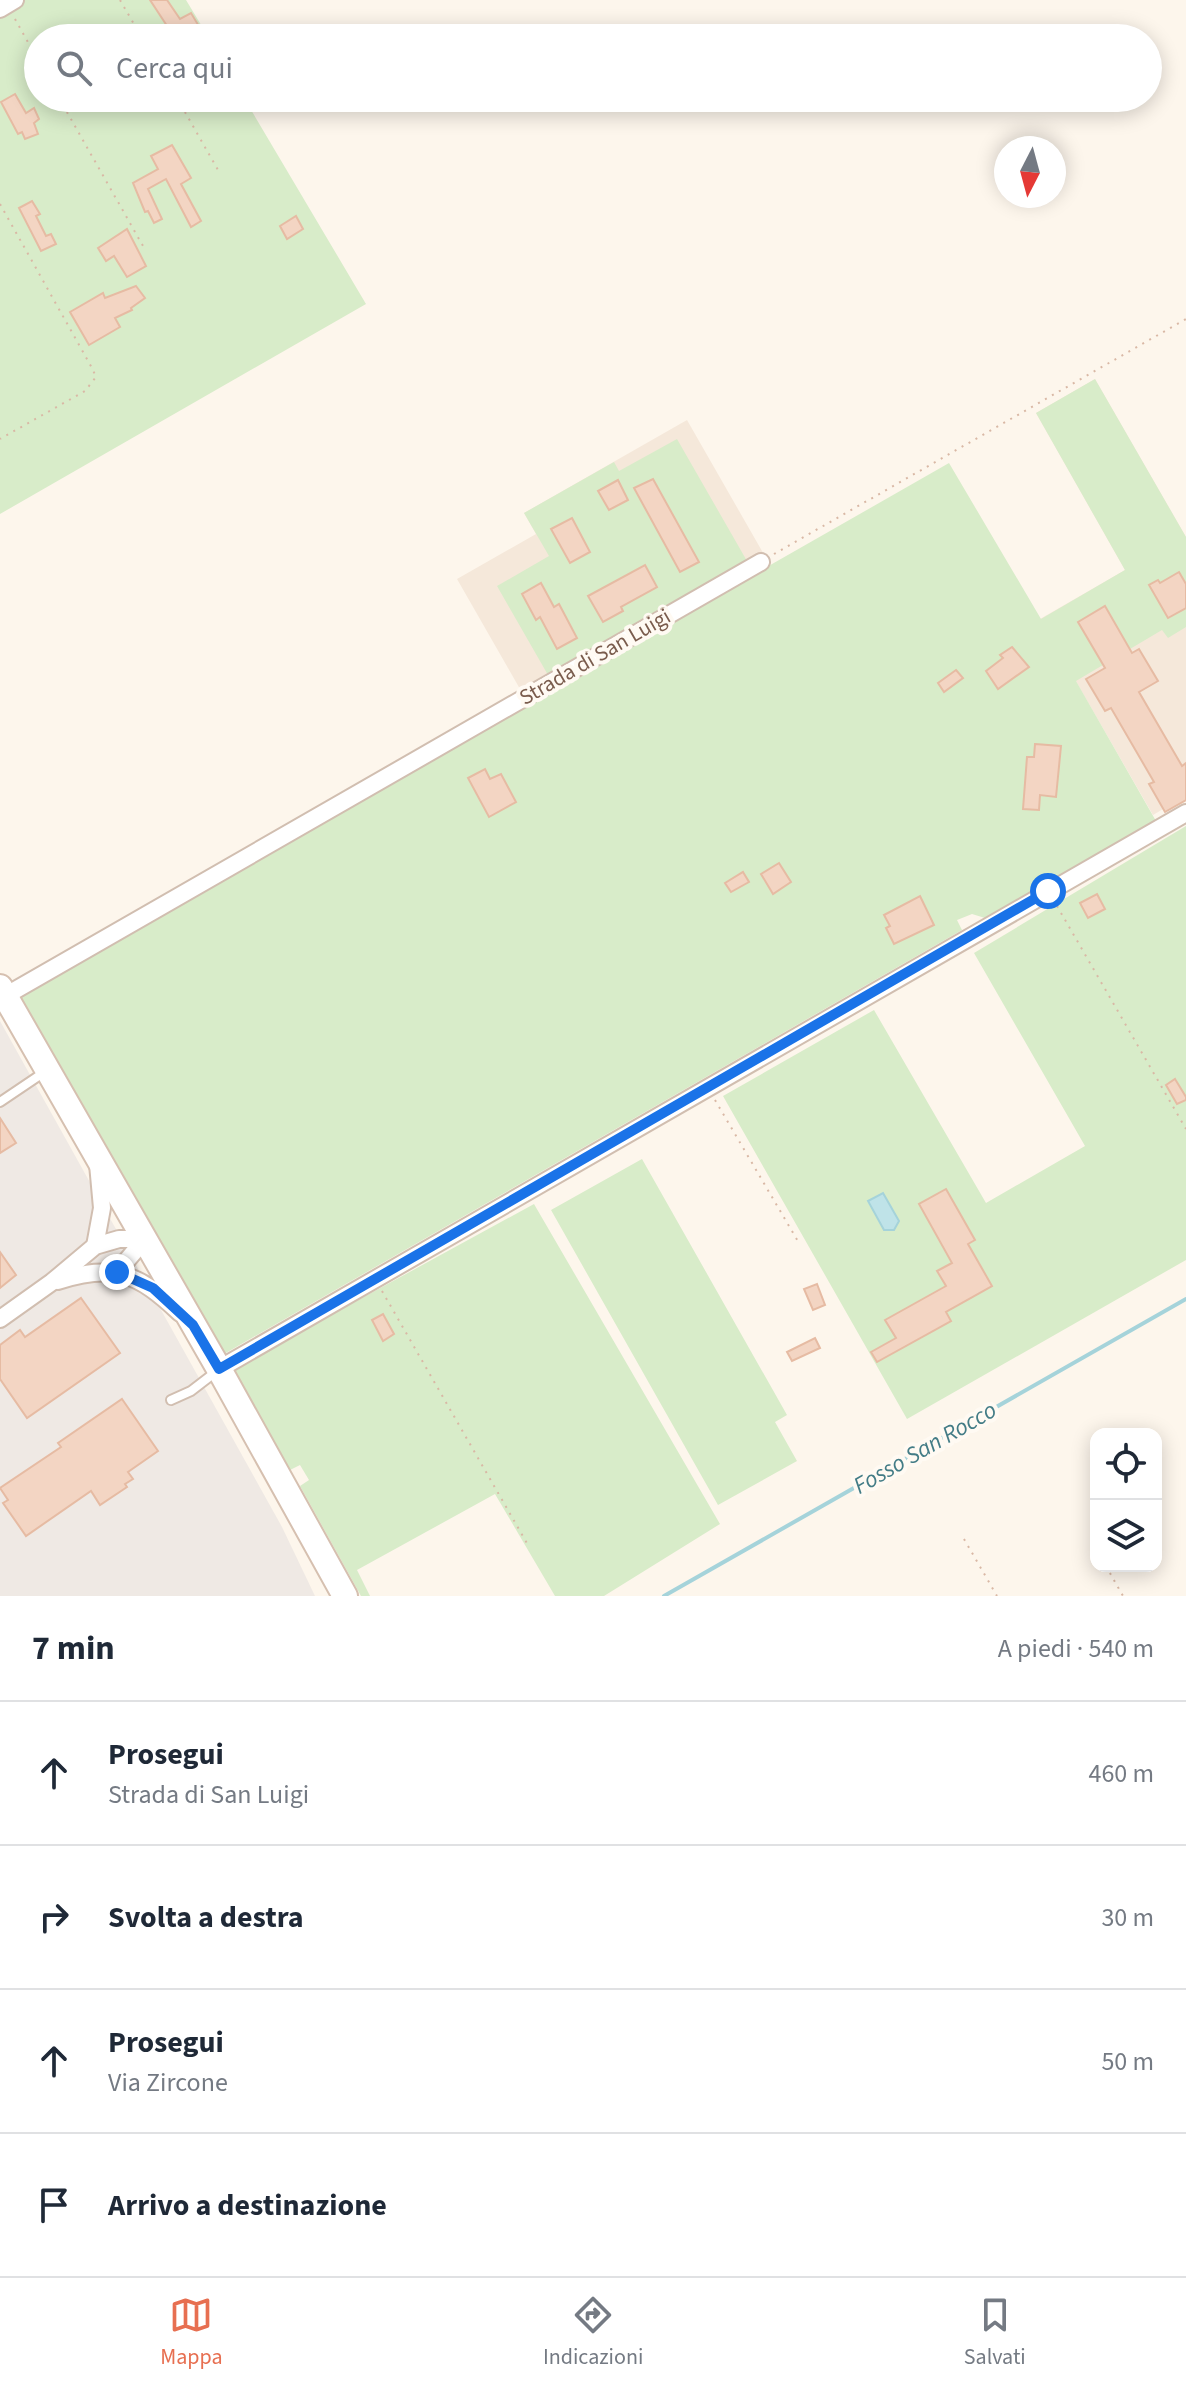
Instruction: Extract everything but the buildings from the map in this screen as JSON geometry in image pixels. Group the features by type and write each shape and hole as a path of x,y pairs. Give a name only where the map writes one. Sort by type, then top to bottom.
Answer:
{"main road":[{"path":"3,992 345,1596"}],"street":[{"name":"Strada di San Luigi","path":"3,992 761,562"},
{"path":"219,1369 1186,813"},
{"path":"95,1246 102,1208 97,1159"},
{"path":"0,1319 95,1246 119,1239 145,1239"},
{"path":"117,1272 145,1239"},
{"path":"52,1282 74,1275 117,1272 153,1288 193,1325"}],"lane":[{"path":"0,1102 48,1070"},
{"path":"171,1400 191,1391 219,1369"}],"path":[{"path":"120,0 134,24"},
{"path":"7,5 24,35"},
{"path":"67,112 143,246"},
{"path":"185,112 218,170"},
{"path":"0,204 96,377 85,391 0,439"},
{"path":"761,562 1186,319"},
{"path":"1048,891 1186,1129"},
{"path":"708,1088 799,1243"},
{"path":"375,1280 528,1545"},
{"path":"964,1539 997,1596"},
{"path":"1109,1572 1123,1596"}],"shaded area":[{"path":"1095,379 1186,537 1186,800 1153,815 1040,619 1125,570 1036,413"},
{"path":"687,420 770,565 528,703 457,579 536,534 524,513"},
{"path":"0,1021 282,1527 315,1596 0,1596"}],"green space":[{"path":"0,0 186,0 201,24 24,24 24,112 252,112 366,304 0,514"},
{"path":"1095,379 1186,537 1186,627 1168,638 1162,630 1076,681 1156,821 985,918 972,914 957,920 962,930 224,1354 18,995 949,463 1041,619 1125,570 1036,413"},
{"path":"677,439 747,561 548,675 497,586 549,556 524,513 614,462 619,471"},
{"path":"1186,826 1186,1260 907,1419 723,1096 874,1010 986,1203 1085,1146 974,953"},
{"path":"642,1159 787,1415 775,1422 797,1461 718,1505 551,1210"},
{"path":"534,1204 720,1524 604,1596 555,1596 495,1494 357,1570 370,1596 361,1596 300,1486 309,1480 300,1465 290,1470 232,1369"}],"water":[{"path":"883,1193 899,1221 894,1230 884,1230 868,1201"}],"waterway":[{"name":"Fosso San Rocco","path":"664,1596 1186,1299"}],"route":[{"path":"117,1272 137,1279 167,1300 193,1325 219,1369 1048,891"}]}
